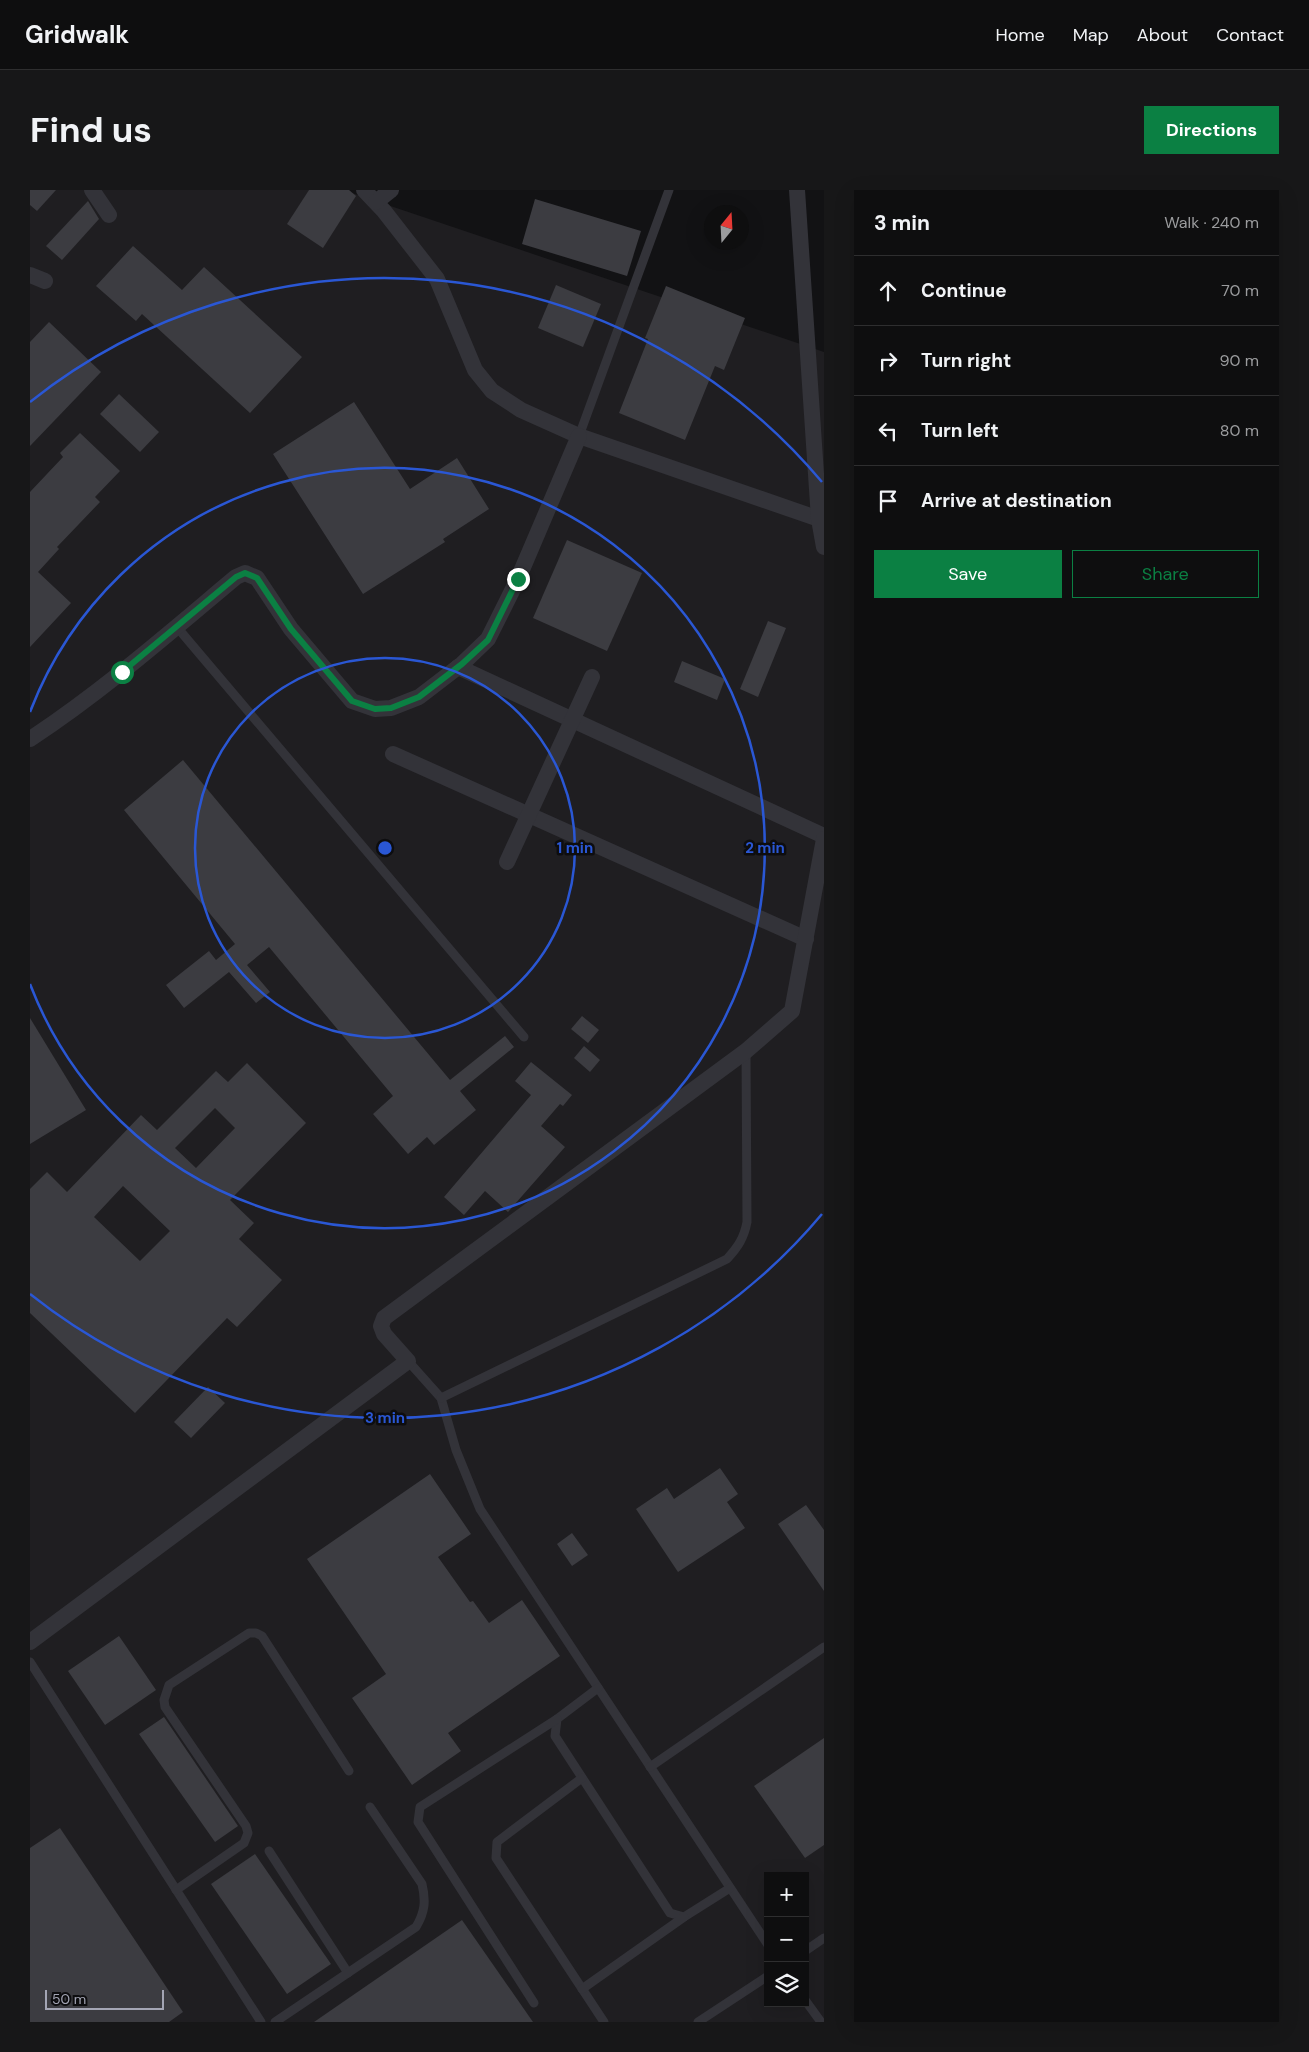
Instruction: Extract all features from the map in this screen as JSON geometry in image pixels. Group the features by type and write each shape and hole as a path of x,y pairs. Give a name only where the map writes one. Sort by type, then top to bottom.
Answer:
{"street":[{"path":"92,190 109,215"},
{"path":"364,190 376,202 437,279 475,370 492,391 521,410 579,436 819,519"},
{"path":"376,202 391,190"},
{"path":"797,190 819,519 824,547"},
{"path":"30,739 71,712 236,577 245,573 257,578 291,629 352,701 375,709 391,708 419,697 458,667 488,640 518,579 579,436"},
{"path":"30,1642 408,1361 384,1334 381,1326 384,1318 746,1052 792,1011 824,838 458,667"},
{"path":"507,862 592,677"},
{"path":"393,754 806,939"}],"lane":[{"path":"579,436 669,190"},
{"path":"176,626 524,1037"},
{"path":"441,1398 727,1258 738,1246 747,1222 746,1052"},
{"path":"408,1361 441,1398 456,1450 480,1509 764,1939"},
{"path":"176,1890 244,1843 248,1833 246,1826 165,1707 164,1700 169,1685 249,1633 256,1633 262,1636 349,1771"},
{"path":"650,1767 824,1647"},
{"path":"30,1662 261,2022"},
{"path":"534,2003 418,1822 420,1807 557,1720 598,1688"},
{"path":"557,1720 555,1736 582,1778 670,1913 684,1917"},
{"path":"582,1778 497,1842 496,1858 604,2022"},
{"path":"275,2022 416,1927 424,1914 425,1897 422,1884 370,1807"},
{"path":"269,1851 348,1973"},
{"path":"582,1989 684,1917 730,1888"},
{"path":"809,1948 824,1938"},
{"path":"698,2022 764,1979"},
{"path":"809,2006 821,2022"}],"shaded area":[{"path":"30,190 343,190 824,352 824,2022 30,2022"}],"building":[{"path":"30,190 56,190 37,211 30,205"},
{"path":"309,190 349,190 356,196 323,248 287,224"},
{"path":"535,199 641,231 627,276 522,244"},
{"path":"88,201 99,219 62,260 46,246"},
{"path":"133,246 182,290 204,267 302,357 250,413 142,314 136,321 96,286"},
{"path":"556,285 601,304 583,347 538,328"},
{"path":"666,286 745,318 724,370 715,366 685,440 619,413 648,339 645,338"},
{"path":"49,322 101,372 30,446 30,342"},
{"path":"119,394 159,432 140,452 100,414"},
{"path":"354,402 410,489 457,458 489,509 443,539 445,542 363,594 273,454"},
{"path":"80,433 120,471 95,497 100,502 57,547 59,549 38,572 71,603 30,647 30,492 63,457 60,453"},
{"path":"567,540 642,573 607,651 533,618"},
{"path":"768,621 786,628 758,697 740,689"},
{"path":"682,661 725,679 717,700 674,682"},
{"path":"183,760 450,1080 505,1036 514,1047 460,1091 476,1110 434,1145 427,1137 408,1154 373,1114 393,1096 269,947 247,965 270,992 256,1003 229,972 184,1008 166,985 209,951 216,960 235,944 124,810"},
{"path":"582,1016 599,1030 588,1043 571,1029"},
{"path":"30,1018 86,1110 30,1144"},
{"path":"584,1046 600,1060 590,1072 574,1058"},
{"path":"531,1062 572,1095 563,1106 560,1104 541,1126 565,1147 508,1212 485,1191 464,1215 444,1197 531,1095 515,1081"},
{"path":"247,1063 306,1123 230,1200 254,1223 239,1239 282,1280 237,1327 227,1318 135,1413 30,1313 30,1189 47,1172 67,1192 141,1115 157,1130 216,1071 228,1082","holes":["215,1108 235,1128 196,1168 175,1148","123,1186 170,1231 140,1261 94,1217"]},
{"path":"208,1387 225,1403 191,1438 174,1422"},
{"path":"720,1468 738,1494 727,1502 745,1528 678,1572 636,1509 667,1488 674,1499"},
{"path":"430,1474 471,1534 438,1557 470,1602 473,1601 489,1623 522,1600 560,1656 448,1733 461,1751 412,1785 352,1698 386,1674 307,1559"},
{"path":"806,1505 824,1530 824,1591 778,1524"},
{"path":"572,1533 588,1555 572,1566 557,1544"},
{"path":"119,1636 156,1690 105,1725 68,1671"},
{"path":"164,1717 238,1826 215,1842 139,1734"},
{"path":"824,1738 824,1845 805,1858 754,1786"},
{"path":"60,1828 183,2012 169,2022 30,2022 30,1848"},
{"path":"255,1854 331,1964 287,1994 211,1884"},
{"path":"462,1920 533,2022 314,2022"}],"route":[{"path":"122,672 236,577 245,573 257,578 291,629 352,701 375,709 391,708 419,697 462,664 488,640 518,579"}]}
